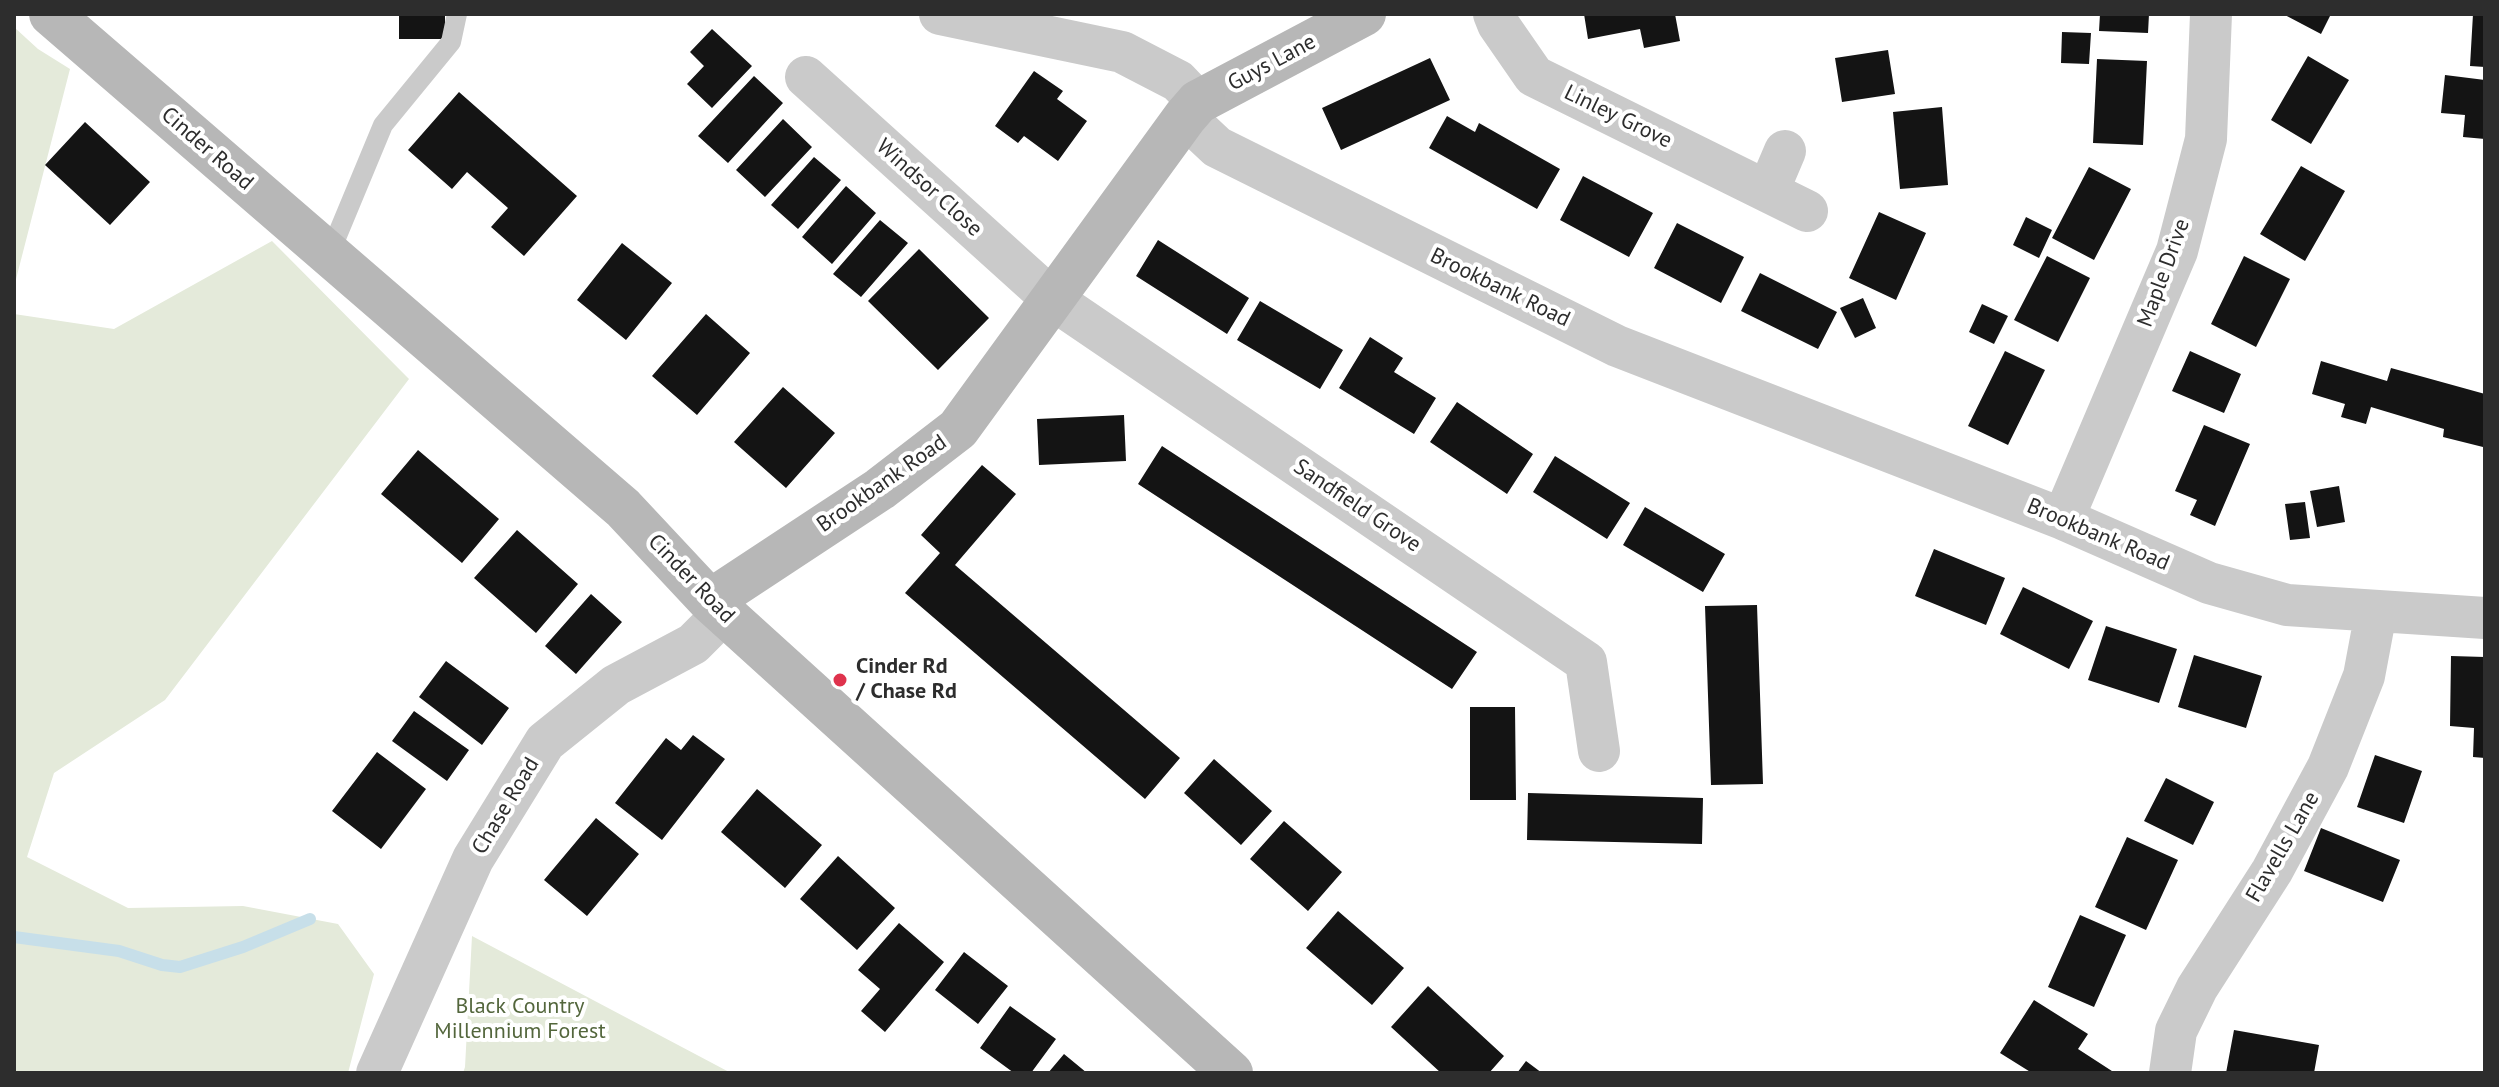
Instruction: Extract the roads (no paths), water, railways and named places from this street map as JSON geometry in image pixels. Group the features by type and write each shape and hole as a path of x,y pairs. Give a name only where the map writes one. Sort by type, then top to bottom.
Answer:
{"main road":[{"name":"Cinder Road","path":"51,14 623,508 717,607 1231,1073"},
{"name":"Guys Lane","path":"1192,110 1364,14"},
{"name":"Brookbank Road","path":"717,607 958,429 1192,110"}],"street":[{"path":"940,14 1122,52 1178,81 1192,110"},
{"name":"Linley Grove","path":"1494,14 1534,76 1807,211"},
{"name":"Maple Drive","path":"2063,519 2177,251 2206,139 2211,14"},
{"name":"Windsor Close","path":"806,77 1052,299"},
{"name":"Brookbank Road","path":"1192,110 1217,147 1617,346 2063,519 2209,583 2287,605 2485,618"},
{"path":"1768,191 1785,151"},
{"name":"Sandfield Grove","path":"1052,299 1586,662 1599,751"},
{"name":"Chase Road","path":"381,1071 473,859 545,742 616,685 693,644 717,607"},
{"name":"Flavells Lane","path":"2170,1073 2176,1031 2197,988 2272,871 2328,767 2364,676 2376,612"}],"lane":[{"path":"329,255 383,125 451,42 457,14"}],"waterway":[{"path":"14,937 119,951 162,965 180,967 243,947 310,919"}],"place":[{"name":"Cinder Rd / Chase Rd","path":"840,680"}],"park label":[{"name":"Black Country Millennium Forest","path":"520,1020"}]}
